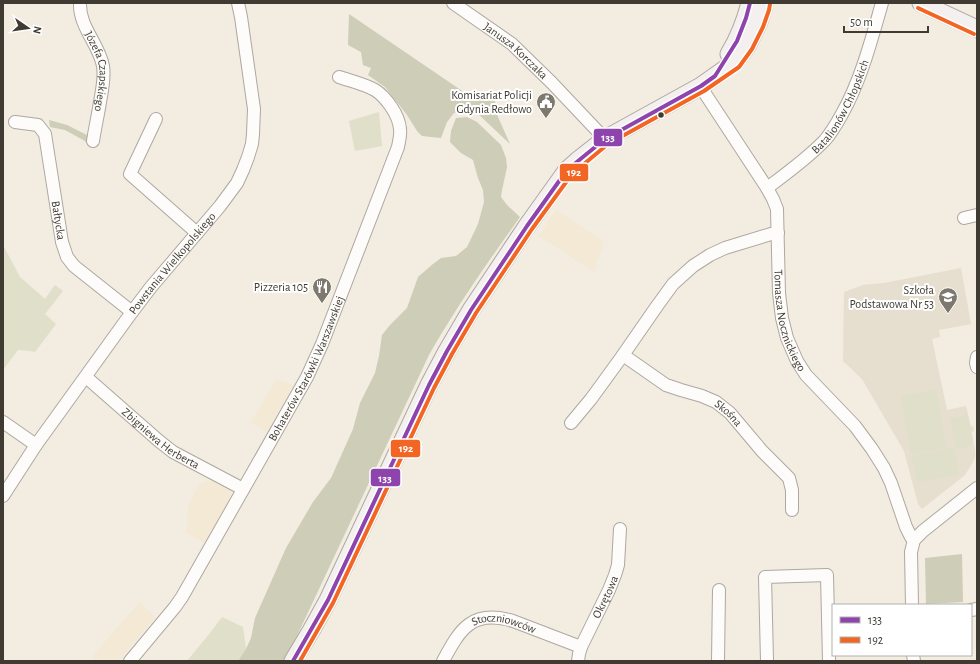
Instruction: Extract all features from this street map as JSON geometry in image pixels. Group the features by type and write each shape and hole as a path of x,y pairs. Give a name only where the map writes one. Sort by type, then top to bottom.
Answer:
{"street":[{"name":"Józefa Czapskiego","path":"80,3 81,14 85,27 101,58 104,75 93,142"},
{"name":"Powstania Wielkopolskiego","path":"3,496 36,445 132,312 151,287 220,206 237,183 252,144 254,109 238,3"},
{"name":"Janusza Korczaka","path":"453,3 512,44 552,83 605,139"},
{"path":"708,81 737,41 750,3"},
{"path":"293,661 328,600 429,385 447,351 471,310 527,226 567,170 605,139 708,81 735,62 747,46 758,24 764,3"},
{"name":"Batalionów Chłopskich","path":"767,188 810,154 825,140 834,128 855,87 864,63 882,3"},
{"path":"921,3 977,29"},
{"name":"Bohaterów Starówki Warszawskiej","path":"130,661 182,597 302,387 322,344 390,167 400,138 401,130 397,118 382,95 368,87 340,77"},
{"name":"Tomasza Nocznickiego","path":"708,81 706,95 767,188 777,209 780,306 787,338 797,361 806,375 855,426 872,448 884,468 906,527 914,540"},
{"path":"156,119 130,174 197,233"},
{"name":"Bałtycka","path":"15,122 38,125 45,134 62,242 67,257 74,266 132,312"},
{"path":"964,218 977,215"},
{"path":"571,424 591,399 673,284 693,266 710,255 725,248 778,233"},
{"name":"Skośna","path":"623,355 666,385 716,402 730,413 762,451 789,478 792,490 792,510"},
{"path":"977,357 977,367"},
{"name":"Zbigniewa Herberta","path":"86,377 173,452 243,489"},
{"path":"3,422 36,445"},
{"path":"912,604 910,552 914,540 923,531 977,488"},
{"name":"Okrętowa","path":"578,661 582,647 615,575 618,565 620,529"},
{"path":"767,661 765,577 827,575 829,661"},
{"path":"718,661 719,590"},
{"name":"Stoczniowców","path":"443,661 451,645 459,634 466,627 486,617 513,621 582,647"}],"shaded area":[{"path":"556,210 604,242 594,272 539,236"},
{"path":"961,268 971,324 939,330 940,337 932,339 947,410 966,406 971,426 973,426 974,431 972,432 975,457 965,475 922,509 918,504 904,451 862,379 843,361 844,292 863,285 884,283"},
{"path":"277,379 293,385 267,432 251,422"},
{"path":"205,481 213,481 230,489 232,494 220,519 205,543 187,533 188,506 199,485"},
{"path":"139,603 155,617 118,661 97,661 92,657"}],"green space":[{"path":"349,14 477,101 488,97 493,98 498,117 510,144 475,111 466,110 454,113 447,122 441,138 422,136 385,87 368,75 371,68 363,65 361,52 348,45"},
{"path":"379,112 382,146 355,151 349,121"},
{"path":"467,117 477,122 501,145 506,158 507,167 501,197 520,217 461,302 429,355 288,655 283,661 238,661 251,638 255,618 286,548 313,502 331,478 353,429 360,403 375,373 382,335 407,308 418,277 441,258 456,256 467,247 478,224 484,202 483,190 473,160 461,153 450,142 451,131 456,118"},
{"path":"49,120 67,125 89,136 86,143 65,130 50,127"},
{"path":"3,245 20,277 45,299 55,285 63,291 45,314 56,324 35,352 18,350 3,370"},
{"path":"936,390 946,448 911,454 901,396"},
{"path":"967,415 973,445 956,449 950,419"},
{"path":"954,448 959,474 917,482 912,456"},
{"path":"962,554 963,602 926,604 925,558"},
{"path":"222,617 243,627 246,649 238,661 187,661 210,633"}],"transit line":[{"name":"133","path":"293,661 328,600 429,385 447,351 471,310 527,226 567,170 605,139 701,86 715,76 737,41 750,3"},
{"name":"192","path":"300,661 333,603 434,388 452,354 476,313 532,229 572,174 608,144 704,91 739,67 752,49 763,27 770,4"},
{"name":"192","path":"918,8 974,34"}],"place":[{"name":"Komisariat Policji Gdynia Redłowo","path":"546,119"},
{"name":"Pizzeria 105","path":"322,304"},
{"name":"Szkoła Podstawowa Nr 53","path":"948,314"}]}
